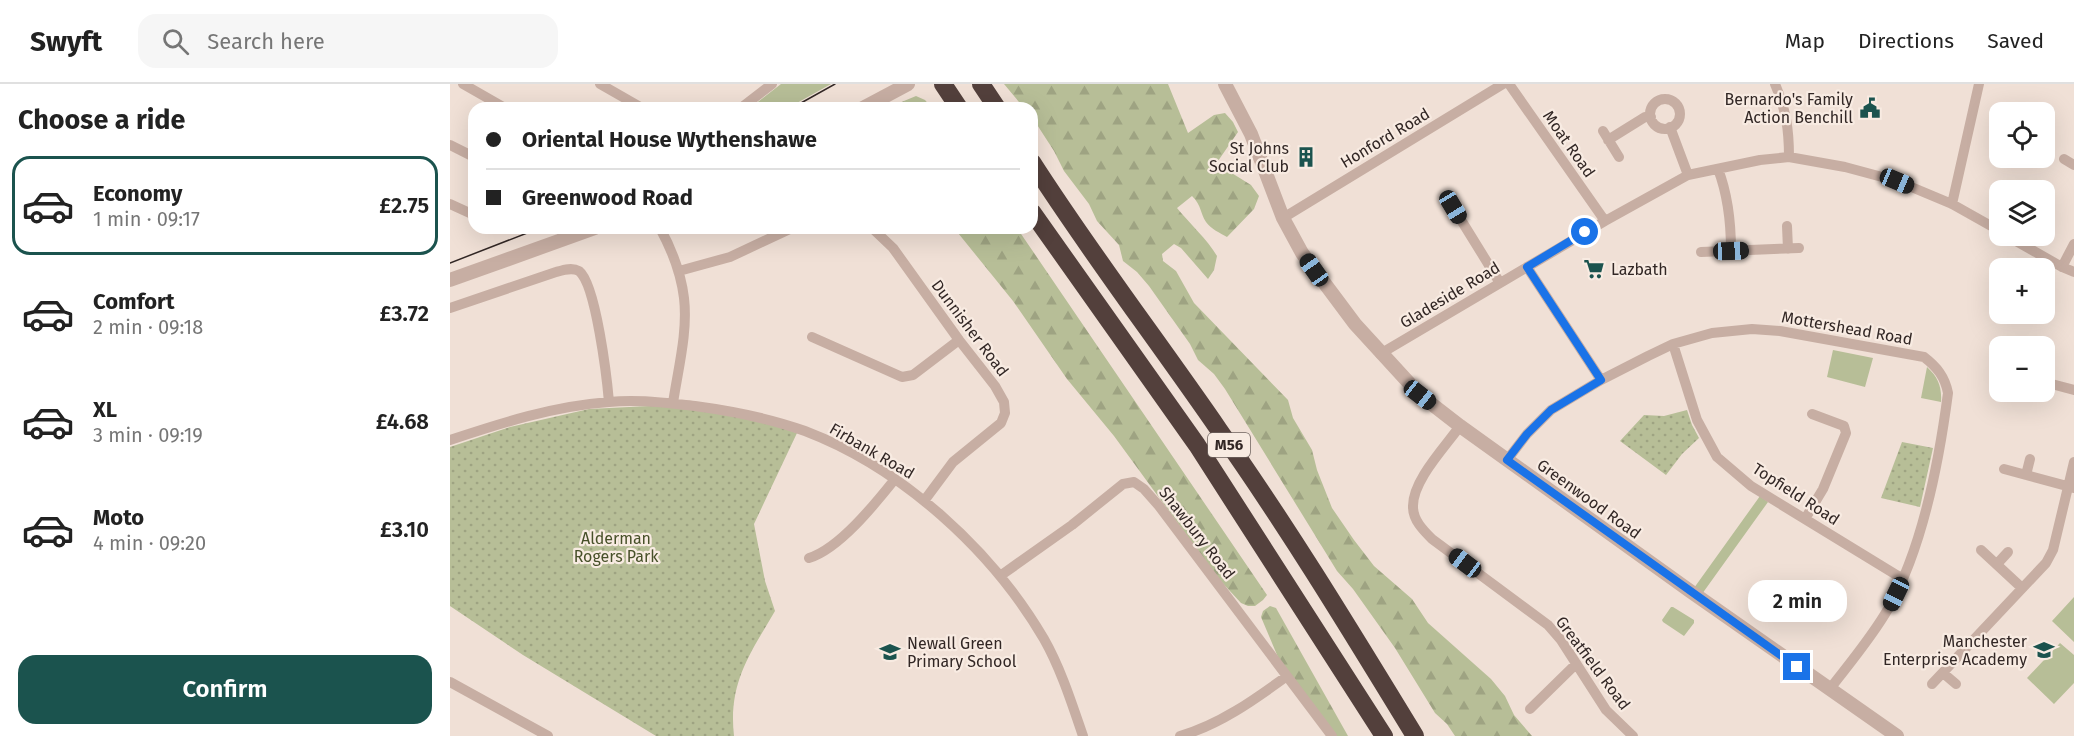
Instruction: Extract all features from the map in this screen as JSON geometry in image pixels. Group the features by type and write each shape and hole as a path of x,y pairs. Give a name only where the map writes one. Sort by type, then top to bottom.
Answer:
{"highway":[{"path":"943,84 955,102"},
{"path":"981,84 993,102"},
{"name":"M56","path":"1038,171 1067,216 1221,432 1345,622 1415,736"},
{"name":"M56","path":"1038,220 1197,445 1384,736"},
{"name":"M56","path":"1345,622 1425,736"},
{"name":"M56","path":"1322,638 1372,736"}],"street":[{"path":"463,84 494,102"},
{"path":"600,84 632,102"},
{"path":"749,102 772,84"},
{"path":"875,102 907,84"},
{"name":"Greenwood Road","path":"1225,84 1251,134 1283,218 1302,253 1380,354 1420,395 1507,460 1897,736"},
{"name":"Honford Road","path":"1283,218 1503,84"},
{"name":"Moat Road","path":"1509,84 1605,221"},
{"path":"1774,84 1782,100 1789,128 1789,157"},
{"path":"1952,204 1979,84"},
{"path":"1664,99 1677,105 1680,114 1676,123 1670,127 1659,128 1651,117 1652,107 1659,100 1664,99"},
{"path":"1619,157 1605,136 1645,117 1651,117"},
{"path":"1670,127 1688,175"},
{"path":"450,145 468,154"},
{"name":"Gladeside Road","path":"1380,354 1605,221 1688,175 1760,160 1789,157 1845,167 1897,181 1952,204 1989,225"},
{"path":"2064,159 2074,165"},
{"path":"1718,169 1731,221 1731,251"},
{"path":"450,204 468,212"},
{"path":"1453,207 1500,283"},
{"path":"1701,252 1793,248 1787,226"},
{"path":"450,280 578,234"},
{"path":"663,234 679,271 684,299 684,324 673,403"},
{"path":"679,271 730,257 779,234"},
{"name":"Dunnisher Road","path":"878,234 893,248 995,386 1004,402 1005,413 1001,423 953,462 924,501"},
{"path":"2062,267 2074,244"},
{"path":"2025,246 2074,272"},
{"path":"1527,267 1601,380"},
{"path":"450,309 556,272 571,269 579,272 584,278 597,322 605,362 609,402"},
{"name":"Mottershead Road","path":"1507,460 1527,434 1551,410 1601,380 1673,345 1712,333 1752,329 1780,331 1924,357 1932,363 1946,382 1948,393 1921,530 1903,579 1888,609 1829,690"},
{"path":"812,337 903,377 913,375 959,340"},
{"name":"Topfield Road","path":"1673,345 1697,420 1718,457 1751,486 1903,579"},
{"path":"2055,385 2074,390"},
{"name":"Firbank Road","path":"450,440 541,413 609,402 650,400 732,411 806,431 846,450 895,479 964,536 1000,576 1029,614 1046,642 1083,736"},
{"path":"1805,519 1823,489 1846,433 1844,426 1812,414"},
{"name":"Greatfield Road","path":"1460,426 1420,481 1413,508 1416,519 1432,539 1548,625 1606,710 1632,736"},
{"path":"2026,475 2030,459"},
{"path":"1932,684 2046,563 2053,550 2071,487 2074,462"},
{"path":"2004,469 2071,487"},
{"path":"809,558 820,554 867,514 895,479"},
{"name":"Shawbury Road","path":"1000,576 1072,525 1124,484 1134,482 1144,489 1159,506 1332,736"},
{"path":"1981,550 2022,588"},
{"path":"1997,564 2008,552"},
{"path":"1530,709 1576,664"},
{"path":"1943,672 1956,684"},
{"path":"1180,736 1199,734 1257,698 1287,676"},
{"path":"450,682 548,736"}],"green space":[{"path":"781,84 831,84 799,102 758,102"},
{"path":"1004,84 1168,84 1188,133 1214,115 1225,113 1233,122 1238,132 1218,161 1222,167 1251,185 1259,196 1254,209 1227,237 1208,224 1192,196 1177,208 1217,256 1214,270 1208,279 1181,248 1174,244 1162,254 1163,261 1176,271 1194,303 1288,400 1293,418 1312,450 1332,508 1374,566 1412,599 1428,623 1491,679 1505,696 1514,715 1532,736 1455,736 1447,724 1435,713 1395,648 1353,589 1337,571 1225,389 1214,374 1198,360 1190,344 1149,286 1123,261 1119,245 1097,221 1089,204 1064,171 1038,126 1038,102 1019,102"},
{"path":"916,96 927,102 902,102"},
{"path":"959,234 1021,234 1267,595 1263,600 1255,606 1241,603 1217,577 1114,436 1067,379 1013,301"},
{"path":"1833,350 1873,358 1865,387 1827,377"},
{"path":"1927,367 1938,383 1941,402 1921,398"},
{"name":"Alderman Rogers Park","path":"669,405 749,417 797,433 754,524 765,581 775,611 749,655 738,684 734,700 734,736 656,736 523,655 450,606 450,447 510,427 589,409"},
{"path":"1687,410 1699,438 1682,454 1666,475 1620,441 1644,415 1664,416"},
{"path":"1902,442 1933,448 1920,507 1881,498"},
{"path":"1760,496 1768,502 1702,594 1694,588"},
{"path":"2074,597 2074,642 2052,621"},
{"path":"1270,606 1276,608 1348,736 1334,736 1280,662 1261,617 1263,611"},
{"path":"1671,607 1694,620 1684,636 1662,620"},
{"path":"2060,643 2074,655 2074,683 2054,704 2027,678"}],"tram line":[{"path":"803,102 835,84"},
{"path":"450,263 525,234"}],"place":[{"name":"Bernardo's Family Action Benchill","path":"1870,108"},
{"name":"St Johns Social Club","path":"1306,157"},
{"name":"Lazbath","path":"1594,269"},
{"name":"Manchester Enterprise Academy","path":"2044,650"},
{"name":"Newall Green Primary School","path":"890,652"}],"route":[{"path":"1585,232 1527,267 1601,380 1551,410 1527,434 1507,460 1797,667"}]}
